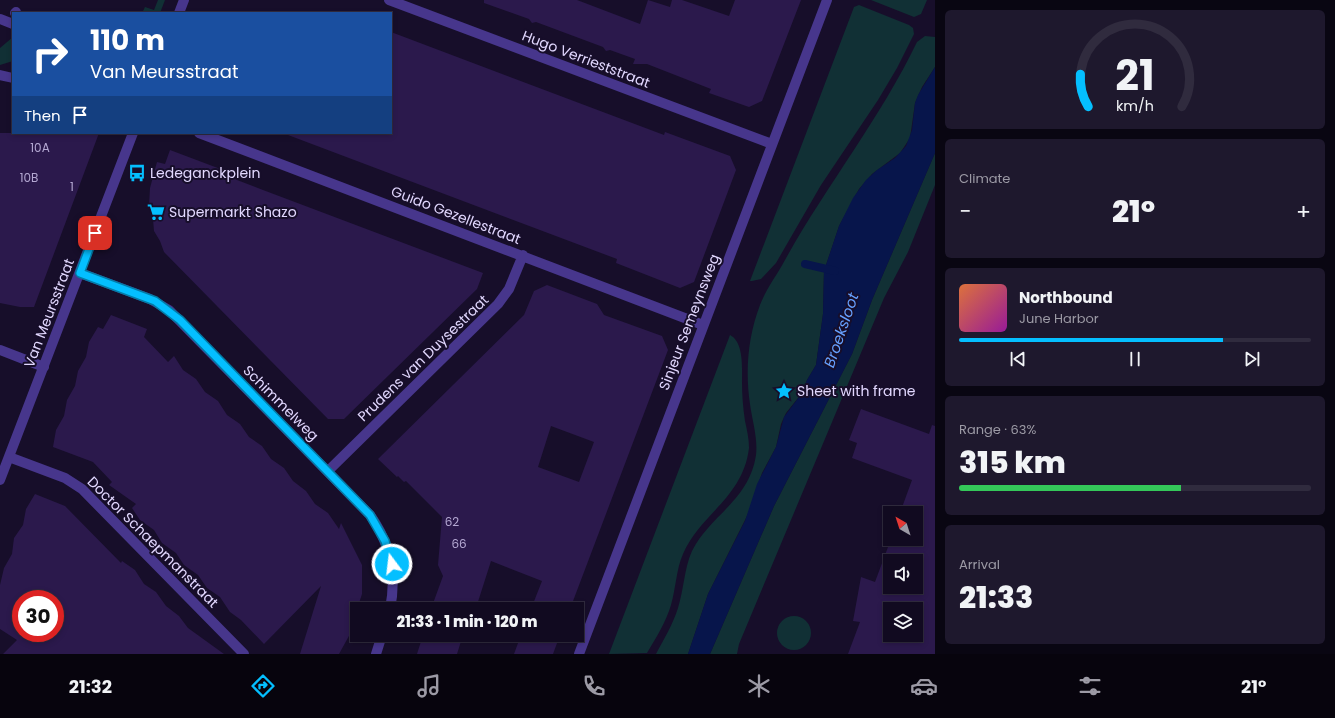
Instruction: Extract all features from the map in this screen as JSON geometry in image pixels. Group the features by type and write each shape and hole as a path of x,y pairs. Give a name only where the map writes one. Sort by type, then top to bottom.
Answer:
{"street":[{"path":"179,12 184,0"},
{"name":"Hugo Verrieststraat","path":"389,0 772,144"},
{"name":"Sinjeur Semeynsweg","path":"579,654 827,0"},
{"path":"0,19 12,18"},
{"path":"0,75 12,78"},
{"name":"Van Meursstraat","path":"0,480 133,134"},
{"name":"Guido Gezellestraat","path":"202,134 523,255 703,325"},
{"name":"Prudens van Duysestraat","path":"328,471 498,304 509,289 523,255"},
{"name":"Schimmelweg","path":"80,273 150,299 169,310 370,515 385,541 392,564 393,577 391,602"},
{"path":"0,350 44,367"},
{"name":"Doctor Schaepmanstraat","path":"9,457 65,478 82,489 244,654"},
{"path":"376,654 380,642"}],"green space":[{"path":"158,0 165,0 160,12 142,12 145,7 154,10"},
{"path":"871,0 927,0 921,14 914,17"},
{"path":"859,5 909,25 913,28 914,34 897,68 878,100 821,185 776,263 761,279 750,281 854,7"},
{"path":"925,36 935,37 935,67 922,87 915,103 910,138 900,153 872,174 859,189 839,226 824,271 823,314 816,365 807,380 802,393 786,413 781,424 776,447 762,473 748,514 708,594 688,654 656,654 676,614 687,565 692,551 700,538 728,507 746,484 752,471 756,455 756,442 749,392 748,366 750,341 762,299 801,233 887,98 917,42"},
{"path":"12,38 12,61 0,65 0,48"},
{"path":"935,153 935,185 908,252 884,298 739,644 737,654 710,654 774,506 852,354 872,300"},
{"path":"730,335 735,338 738,343 742,363 744,416 749,445 745,465 739,480 730,493 690,540 679,566 673,599 669,611 647,653 609,654"},
{"path":"794,616 806,621 811,633 806,645 794,650 782,645 777,633 782,621"}],"water":[{"name":"Broeksloot","path":"935,67 935,153 872,300 852,354 774,506 710,654 688,654 708,594 745,521 757,484 776,447 784,417 802,393 807,380 816,365 823,314 824,271 839,226 853,198 866,180 877,170 895,158 906,146 912,130 915,103 918,95"}],"building":[{"path":"484,0 577,0 640,24 648,0 670,7 672,0 682,0 729,16 735,0 801,0 762,101 749,107 709,93 711,89 647,64 633,64 635,59 610,50 606,51 603,47 536,22 532,23 529,19 484,3"},
{"path":"392,32 664,135 665,132 730,156 736,170 694,282 680,288 616,263 617,259 288,135 392,134"},
{"path":"0,133 99,134 34,307 20,307 0,303"},
{"path":"170,150 239,176 237,180 483,273 477,289 344,419 328,419 164,252 154,231 153,219 149,206 150,188 157,162 165,164"},
{"path":"547,285 597,304 604,315 662,336 668,350 573,602 534,602 542,581 491,561 478,602 434,602 443,576 438,565 442,517 406,481 404,482 398,476 397,477 378,459 524,315 534,291","holes":["551,426 594,442 579,482 538,467"]},
{"path":"111,315 147,329 144,337 168,362 174,356 183,370 196,379 205,392 218,401 227,415 240,424 249,437 262,446 271,459 284,468 293,481 306,491 315,504 328,513 339,529 341,523 362,565 362,594 359,602 350,602 350,634 339,654 300,654 321,586 264,644 241,620 230,612 220,597 207,588 198,575 184,565 176,553 162,543 154,530 140,520 132,508 136,504 109,485 112,482 93,462 53,447 56,430 64,416 67,400 75,386 78,371 86,357 89,342 98,327 103,329"},
{"path":"861,409 929,434 932,425 935,426 935,654 848,654 860,622 853,621 861,577 875,582 883,560 883,594 923,594 923,554 885,554 888,546 923,546 923,506 903,506 912,480 852,458 857,443 849,440"},
{"path":"35,494 65,506 121,563 122,561 135,570 144,584 156,592 166,606 179,616 188,628 224,654 3,654 15,642 64,642 64,590 12,590 12,637 0,629 0,585 4,568 12,554 14,538 23,525 26,509"},
{"path":"421,642 461,642 457,654 417,654"},
{"path":"518,642 557,642 553,654 514,654"}],"waterway":[{"path":"805,264 835,271"}],"place":[{"name":"Ledeganckplein","path":"137,173"},
{"name":"Supermarkt Shazo","path":"156,212"},
{"name":"Sheet with frame","path":"784,391"}],"route":[{"path":"95,233 80,273 155,301 169,310 180,320 370,515 381,531 389,551 392,564"}]}
